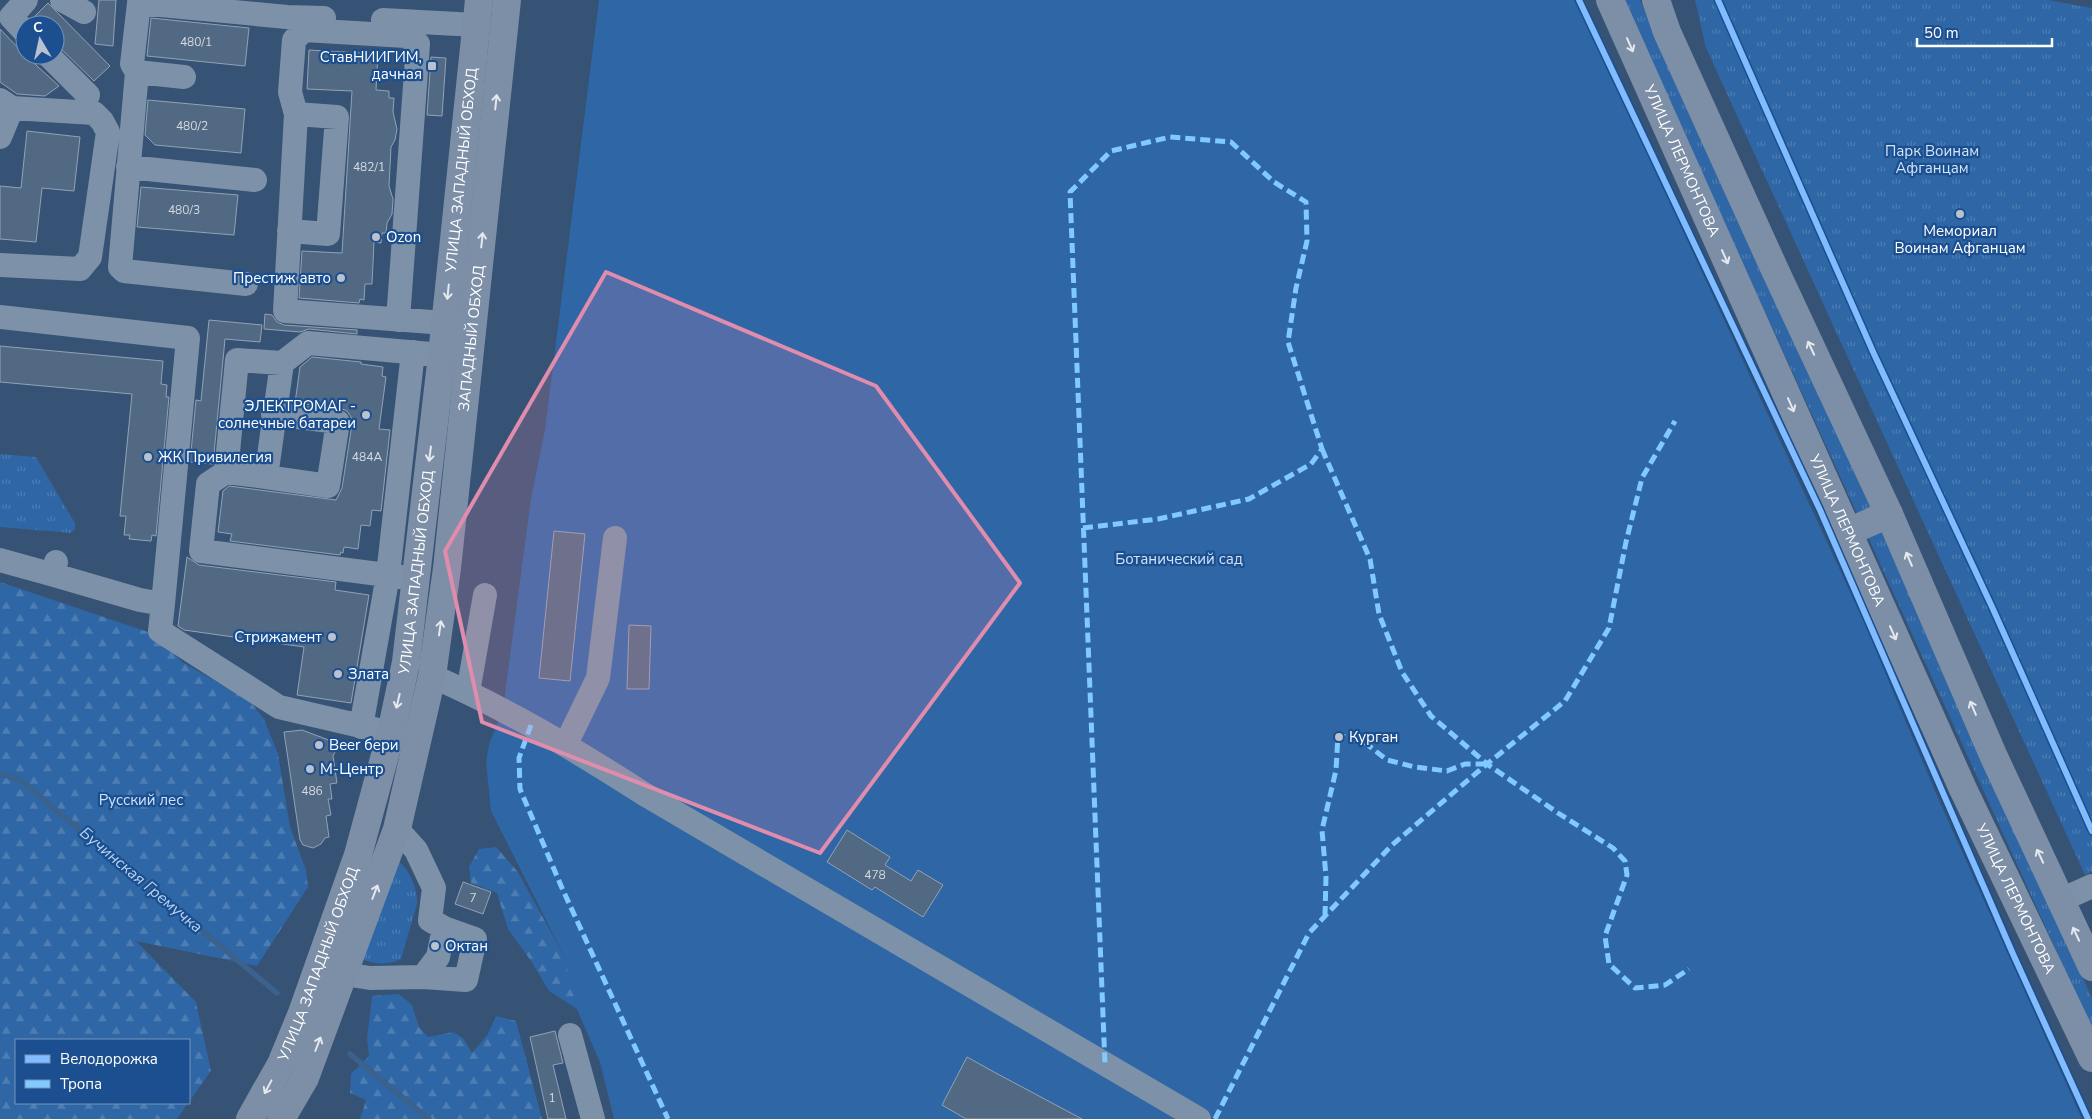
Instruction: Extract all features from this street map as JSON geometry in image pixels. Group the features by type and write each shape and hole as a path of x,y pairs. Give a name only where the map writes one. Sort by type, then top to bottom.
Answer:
{"main road":[{"name":"ЗАПАДНЫЙ ОБХОД","path":"432,676 448,558 507,0"},
{"name":"УЛИЦА ЛЕРМОНТОВА","path":"1610,0 1963,789 2092,1058"},
{"path":"1656,0 1667,32 1774,270 1889,514 1994,757 2092,967"},
{"name":"УЛИЦА ЗАПАДНЫЙ ОБХОД","path":"250,1119 281,1064 332,930 358,855 390,733 406,662 442,355 477,12"},
{"path":"1848,532 1889,514"},
{"name":"УЛИЦА ЗАПАДНЫЙ ОБХОД","path":"281,1119 305,1078 397,829 432,676"}],"street":[{"path":"62,0 84,12"},
{"path":"246,284 124,271 120,267 137,72 132,64 139,3 477,12"},
{"path":"398,320 418,44 406,36 304,30 294,40 290,92 296,114 285,311 398,320 445,323"},
{"path":"58,65 88,95"},
{"path":"137,72 184,77"},
{"path":"0,137 6,104 94,113 102,121 108,132 90,257 80,269 0,265"},
{"path":"289,231 328,234 337,116 296,114"},
{"path":"128,167 255,180"},
{"path":"0,317 188,338 160,632 279,707 390,733"},
{"path":"226,472 237,360 282,362 308,343 442,355"},
{"path":"361,727 388,575 414,352"},
{"path":"266,477 282,362"},
{"path":"274,414 338,422 328,486 226,472 208,484 201,551 416,578"},
{"path":"566,744 598,678 615,538"},
{"path":"0,560 55,568 140,600 163,604"},
{"path":"468,692 485,595"},
{"path":"432,676 468,692 566,744 644,794 1199,1119"},
{"path":"344,974 370,978 422,977 466,980 475,939 444,928 430,920 434,888 416,850 397,829"},
{"path":"2061,900 2092,886"},
{"path":"422,977 438,957 444,928"},
{"path":"570,1035 593,1119"}],"highlighted area":[{"path":"606,272 876,386 1020,583 820,853 482,722 445,551"}],"green space":[{"name":"Ботанический сад","path":"599,0 1576,0 1863,620 1937,796 2082,1119 614,1119 600,1062 577,1009 564,956 491,811 486,762 489,744 503,709 531,499 545,430"},
{"path":"1623,0 1640,0 1872,511 1859,518"},
{"name":"Парк Воинам Афганцам","path":"1695,0 2048,0 2092,8 2092,872 2085,875 1706,48"},
{"path":"0,454 36,457 75,523 75,529 71,533 0,527"},
{"path":"1880,529 2092,998 2092,1029 1867,535"},
{"name":"Русский лес","path":"0,582 157,635 182,662 249,700 264,719 278,754 290,827 306,870 308,887 257,966 136,941 196,1002 211,1071 190,1101 190,1039 15,1039 15,1104 187,1104 177,1119 0,1119"},
{"path":"496,847 518,872 564,956 600,1062 577,1009 549,991 531,961 508,929 497,893 471,883 469,867 479,849"},
{"path":"398,861 410,875 415,886 417,898 417,904 401,959 381,964 361,959"},
{"path":"399,994 412,1005 419,1027 428,1037 453,1032 463,1038 472,1053 488,1034 496,1016 516,1021 542,1119 360,1119 366,1100 350,1093 351,1074 369,1056 367,1039 372,996"}],"building":[{"path":"99,0 116,0 113,46 95,44"},
{"path":"48,3 60,15 36,15"},
{"path":"151,18 249,28 245,66 147,56"},
{"path":"65,20 110,66 94,81 65,53"},
{"path":"0,29 15,45 15,65 36,65 59,86 45,96 17,94 0,82"},
{"path":"309,50 378,54 376,90 389,91 389,98 394,98 393,112 397,129 395,140 391,147 389,186 393,199 392,214 387,223 386,233 382,233 381,243 374,242 372,284 365,284 364,300 360,299 359,303 299,298 302,251 342,253 352,91 307,89"},
{"path":"431,57 446,58 442,116 427,115"},
{"path":"148,100 245,109 241,153 155,145 145,135"},
{"path":"27,131 80,137 74,191 42,188 36,242 0,239 0,186 21,188"},
{"path":"141,187 238,195 234,235 137,227"},
{"path":"265,314 272,315 277,322 284,325 357,330 357,334 309,329 300,332 264,329"},
{"path":"209,320 262,325 260,342 225,339 213,464 190,462 196,400 201,401"},
{"name":"ЖК Привилегия","path":"0,346 163,361 161,384 167,385 166,397 169,397 156,536 152,535 151,541 129,539 130,535 124,535 126,516 120,516 132,394 0,382"},
{"path":"312,357 361,362 361,364 383,367 382,376 386,377 379,429 390,430 381,511 372,510 370,526 361,525 358,549 344,547 343,553 341,552 340,555 230,541 232,534 218,532 223,491 229,486 336,500 342,488 352,424 351,417 347,411 340,408 295,403 300,367"},
{"path":"554,531 585,534 570,681 539,678"},
{"path":"187,557 199,565 336,582 335,590 369,595 351,703 297,695 304,647 184,630 178,626"},
{"path":"629,625 651,626 649,689 627,689"},
{"path":"302,730 334,742 337,748 333,756 337,783 330,784 332,799 328,799 331,815 326,816 329,837 313,848 303,845 300,840 284,732"},
{"path":"847,830 890,857 885,865 911,881 918,870 943,885 923,917 875,887 872,890 827,862"},
{"path":"463,882 491,892 483,914 455,904"},
{"path":"555,1031 563,1063 553,1065 566,1119 548,1119 530,1037"},
{"path":"967,1057 1082,1119 966,1119 942,1105"}],"waterway":[{"name":"Бучинская Гремучка","path":"0,774 19,779 277,993"},
{"path":"350,1054 429,1119"}],"marked path":[{"path":"1083,528 1158,519 1249,499 1311,464 1322,449 1288,342 1296,288 1307,241 1306,202 1274,182 1231,142 1170,137 1111,151 1070,192 1105,1065"},
{"path":"1215,1119 1309,933 1392,845 1565,701 1609,628 1626,542 1642,478 1675,421"},
{"path":"1322,449 1370,559 1379,614 1402,672 1431,716 1487,764 1613,848 1625,861 1627,875 1605,936 1609,964 1635,988 1665,985 1689,969"},
{"path":"531,725 519,758 520,789 562,888 668,1119"},
{"path":"1325,916 1326,877 1322,830 1336,770 1338,735 1364,742 1387,760 1415,767 1447,771 1465,764 1487,764"}],"cycle path":[{"path":"1579,0 1820,510 2013,954 2088,1119"},
{"path":"1718,0 1874,354 1993,609 2092,831"}],"place":[{"name":"СтавНИИГИМ, дачная","path":"432,66"},
{"name":"Мемориал Воинам Афганцам","path":"1960,214"},
{"name":"Ozon","path":"376,237"},
{"name":"Престиж авто","path":"341,278"},
{"name":"ЭЛЕКТРОМАГ - солнечные батареи","path":"366,415"},
{"name":"ЖК Привилегия","path":"148,457"},
{"name":"Стрижамент","path":"332,637"},
{"name":"Злата","path":"338,674"},
{"name":"Курган","path":"1339,737"},
{"name":"Beer бери","path":"319,745"},
{"name":"М-Центр","path":"310,769"},
{"name":"Октан","path":"435,946"}]}
